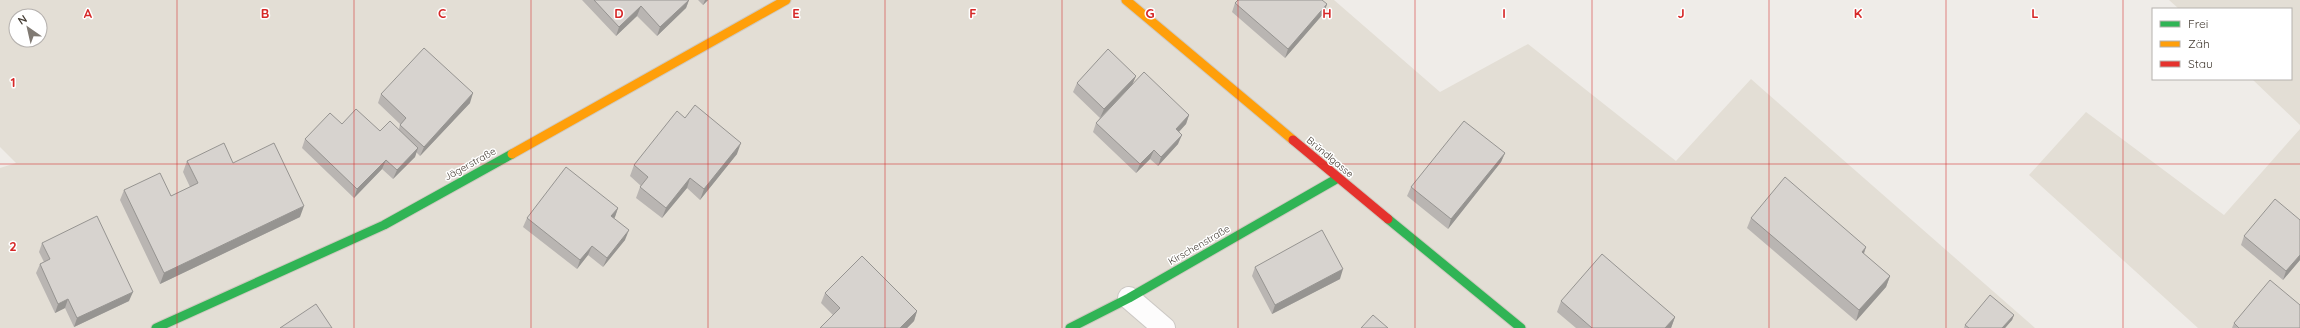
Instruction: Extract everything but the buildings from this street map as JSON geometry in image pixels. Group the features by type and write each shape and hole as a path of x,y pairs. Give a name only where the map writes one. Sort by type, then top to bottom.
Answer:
{"street":[{"name":"Jägerstraße","path":"156,328 384,224 786,0"},
{"name":"Bründlgasse","path":"1126,0 1338,178 1522,328"},
{"name":"Kirschenstraße","path":"1070,328 1129,298 1338,178"},
{"path":"1129,298 1164,328"}],"shaded area":[{"path":"0,0 1334,0 1440,92 1528,44 1676,161 1751,79 2035,328 0,328 0,168 16,163 0,147"},
{"path":"2169,0 2300,0 2300,125 2253,80 2292,80 2292,8 2178,8"},
{"path":"2086,112 2224,215 2300,129 2300,328 2198,328 2029,175"}],"traffic: fast":[{"path":"156,328 384,225 512,154"},
{"path":"1070,328 1129,298 1338,178"},
{"path":"1388,219 1521,328"}],"traffic: slow":[{"path":"512,154 786,0"},
{"path":"1126,0 1293,140"}],"traffic: jam":[{"path":"1293,140 1388,219"}]}
